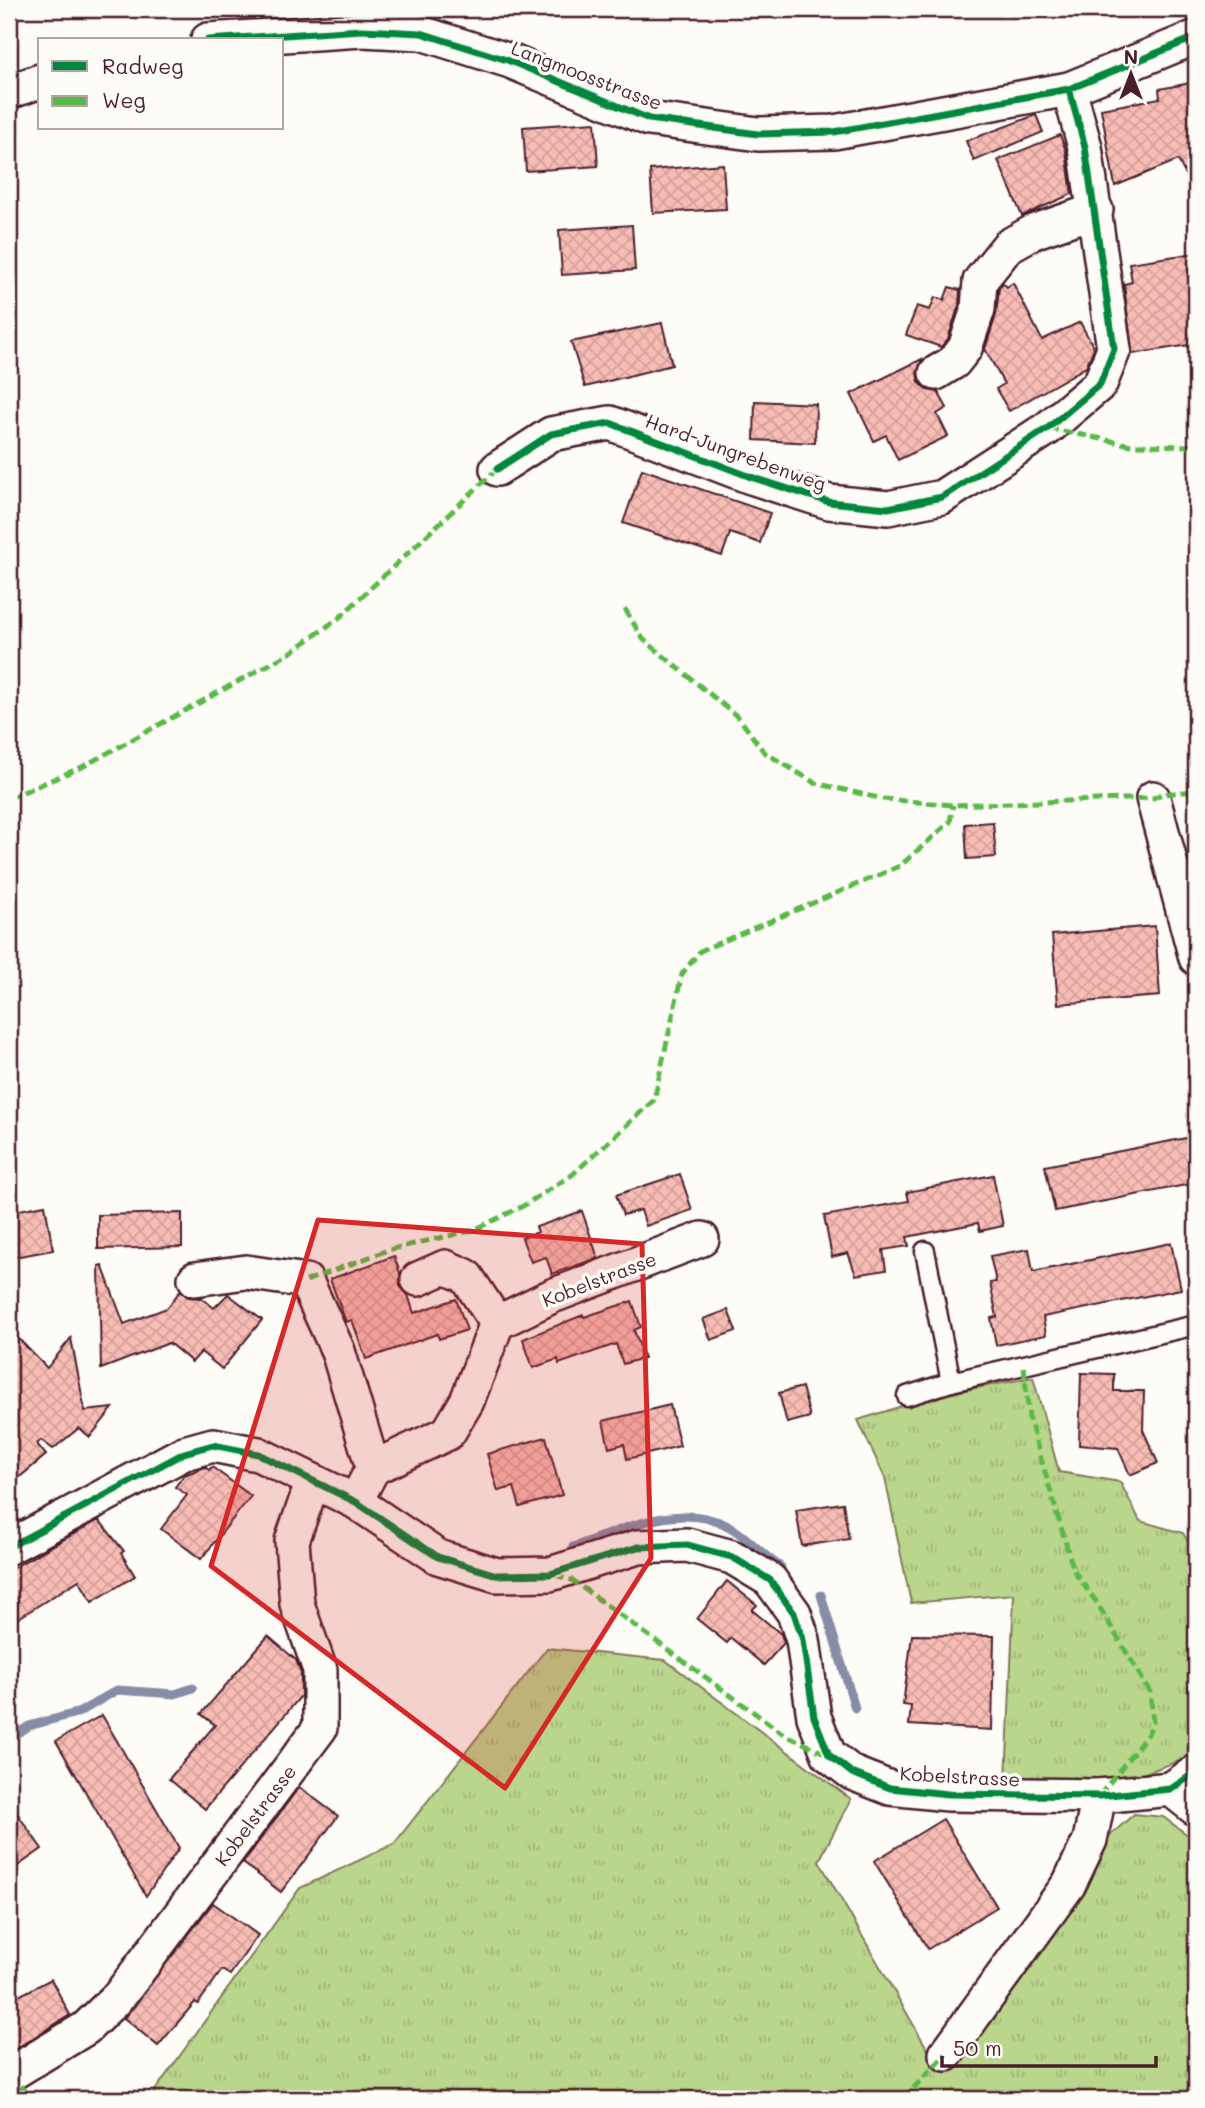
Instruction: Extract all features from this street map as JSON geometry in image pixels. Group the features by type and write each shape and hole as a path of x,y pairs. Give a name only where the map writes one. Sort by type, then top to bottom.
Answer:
{"street":[{"name":"Langmoosstrasse","path":"239,38 362,30 421,33 510,61 649,119 758,134 834,132 1069,89 1196,37"},
{"path":"9,92 38,82"},
{"name":"Hard-Jungrebenweg","path":"497,469 551,434 610,423 751,478 829,502 888,508 942,498 1064,416 1100,384 1114,349 1096,210 1085,147 1069,89"},
{"path":"936,373 954,362 965,348 978,309 980,281 1007,246 1033,232 1096,210"},
{"path":"1153,798 1196,958"},
{"name":"Kobelstrasse","path":"497,1323 552,1296 702,1238"},
{"path":"356,1502 373,1468 448,1433 467,1401 497,1323 466,1276 445,1267 418,1279"},
{"path":"195,1279 246,1272 306,1281 338,1351 373,1468"},
{"name":"Kobelstrasse","path":"9,1547 184,1453 213,1445 258,1454 356,1502 438,1558 497,1575 550,1574 638,1547 687,1545 732,1557 769,1580 794,1613 803,1640 814,1717 829,1755 852,1773 890,1788 948,1794 1099,1796 1184,1781"},
{"name":"Kobelstrasse","path":"9,2075 86,2028 120,1995 320,1728 320,1670 297,1604 292,1541 313,1481"},
{"path":"1184,1781 1196,1810"},
{"path":"946,2054 1069,1884 1090,1840 1099,1796"}],"lane":[{"path":"925,1251 951,1382"},
{"path":"907,1396 951,1382 1196,1325"}],"highlighted area":[{"path":"318,1220 642,1244 651,1558 505,1788 211,1566"}],"green space":[{"path":"1033,1377 1059,1472 1120,1482 1140,1521 1183,1533 1196,1555 1196,1755 1128,1779 1006,1781 1014,1594 911,1603 885,1478 858,1420 930,1397"},
{"path":"547,1648 665,1660 851,1799 819,1861 928,2050 953,2062 1104,1841 1134,1814 1163,1817 1196,1841 1196,2099 149,2099 300,1888 394,1844"}],"building":[{"path":"1196,82 1196,195 1178,160 1115,186 1101,109 1160,98 1159,89"},
{"path":"1036,115 1043,132 974,161 966,141"},
{"path":"595,122 598,166 526,171 523,127"},
{"path":"1060,135 1066,151 1072,194 1022,216 998,160"},
{"path":"723,164 726,209 653,213 650,170"},
{"path":"632,225 635,270 562,275 559,230"},
{"path":"1196,253 1196,344 1132,354 1124,284 1132,282 1129,263"},
{"path":"1003,283 1007,287 1013,283 1042,340 1080,322 1094,348 1086,367 1009,411 996,389 1004,384 985,349 996,315 999,288"},
{"path":"949,287 960,290 959,305 948,339 941,347 906,335 917,306 930,310 935,297 944,300"},
{"path":"662,323 672,365 585,387 571,342"},
{"path":"922,359 917,373 919,382 927,390 938,392 947,408 937,414 948,436 898,460 886,435 874,441 851,394"},
{"path":"755,401 816,404 815,443 754,440"},
{"path":"642,469 770,513 760,543 730,533 722,556 623,523"},
{"path":"993,822 996,857 967,859 965,824"},
{"path":"1155,926 1160,996 1058,1004 1052,935"},
{"path":"1196,1136 1196,1183 1055,1211 1045,1166"},
{"path":"680,1174 692,1210 646,1226 641,1210 623,1215 616,1195"},
{"path":"993,1175 1003,1226 980,1231 978,1223 907,1237 909,1246 883,1250 886,1270 856,1275 848,1253 832,1257 824,1216 909,1201 907,1192"},
{"path":"45,1205 53,1250 9,1258 9,1212"},
{"path":"582,1211 598,1258 552,1274 546,1257 531,1262 522,1238 538,1232 536,1227"},
{"path":"182,1213 182,1247 98,1249 98,1215"},
{"path":"1171,1243 1181,1289 1043,1317 1046,1335 996,1345 991,1318 997,1317 990,1283 996,1282 990,1256 1029,1249 1033,1272"},
{"path":"394,1256 400,1273 400,1286 408,1295 414,1313 456,1299 467,1330 439,1339 437,1334 366,1359 352,1320 346,1322 330,1279"},
{"path":"102,1265 124,1324 167,1308 180,1291 188,1297 202,1298 214,1308 228,1294 262,1320 222,1369 201,1352 192,1362 169,1343 101,1369 99,1266"},
{"path":"632,1301 641,1327 634,1330 644,1358 623,1364 616,1344 559,1364 558,1359 533,1368 523,1339 583,1315 584,1317"},
{"path":"728,1310 736,1331 711,1340 703,1319"},
{"path":"9,1329 47,1368 71,1338 85,1411 113,1408 90,1437 79,1428 53,1449 41,1440 37,1444 46,1455 9,1486"},
{"path":"1081,1373 1114,1374 1114,1391 1144,1391 1143,1430 1158,1463 1130,1475 1118,1448 1079,1445"},
{"path":"802,1387 810,1417 787,1423 779,1393"},
{"path":"670,1405 680,1446 627,1459 624,1444 609,1448 603,1421"},
{"path":"546,1437 562,1495 520,1507 514,1487 498,1491 487,1454"},
{"path":"205,1467 209,1470 212,1467 251,1496 201,1559 161,1529 187,1495 175,1487 184,1475"},
{"path":"843,1503 849,1539 802,1546 796,1510"},
{"path":"99,1520 124,1551 121,1553 135,1576 92,1602 79,1580 9,1624 9,1570"},
{"path":"727,1581 757,1605 752,1610 781,1634 784,1643 764,1665 731,1638 727,1643 697,1619"},
{"path":"912,1635 994,1636 992,1730 909,1725 911,1706 903,1705"},
{"path":"268,1636 296,1660 301,1673 301,1696 205,1809 169,1779 215,1725 201,1714"},
{"path":"102,1715 179,1848 146,1896 56,1741"},
{"path":"299,1787 338,1816 281,1892 243,1863"},
{"path":"9,1802 42,1849 9,1872"},
{"path":"943,1819 997,1907 928,1949 874,1861"},
{"path":"213,1903 258,1935 230,1975 222,1970 198,2004 195,2002 158,2046 124,2018"},
{"path":"51,1979 70,2015 12,2051 9,2044 9,2001"}],"waterway":[{"path":"573,1547 651,1520 691,1516 711,1519 730,1527 781,1567"},
{"path":"821,1595 855,1708"},
{"path":"9,1739 29,1726 80,1712 117,1690 175,1694 193,1688"}],"marked path":[{"path":"1048,428 1131,445 1196,446"},
{"path":"9,798 82,767 290,653 339,618 497,469"},
{"path":"625,609 643,639 739,718 764,752 815,783 883,799 953,805 1153,798 1162,794 1196,791"},
{"path":"306,1281 388,1250 474,1230 523,1206 572,1175 654,1100 682,974 700,951 900,866 950,822 953,805"},
{"path":"1024,1367 1029,1418 1074,1571 1097,1603 1150,1692 1153,1722 1148,1734 1099,1796"},
{"path":"555,1575 572,1580 785,1735 829,1755"},
{"path":"903,2099 946,2054"},
{"path":"10,2075 32,2099"}],"cycle path":[{"path":"239,38 362,30 421,33 510,61 649,119 758,134 834,132 1069,89 1196,37"},
{"path":"497,469 551,434 610,423 751,477 829,502 888,508 942,497 1048,428 1100,384 1114,349 1085,147 1069,89"},
{"path":"9,1547 184,1453 213,1445 258,1454 356,1502 438,1557 497,1575 550,1574 638,1547 687,1545 732,1557 770,1580 794,1613 803,1640 814,1717 829,1755 852,1773 890,1788 948,1794 1099,1796 1171,1789 1196,1772"}]}
